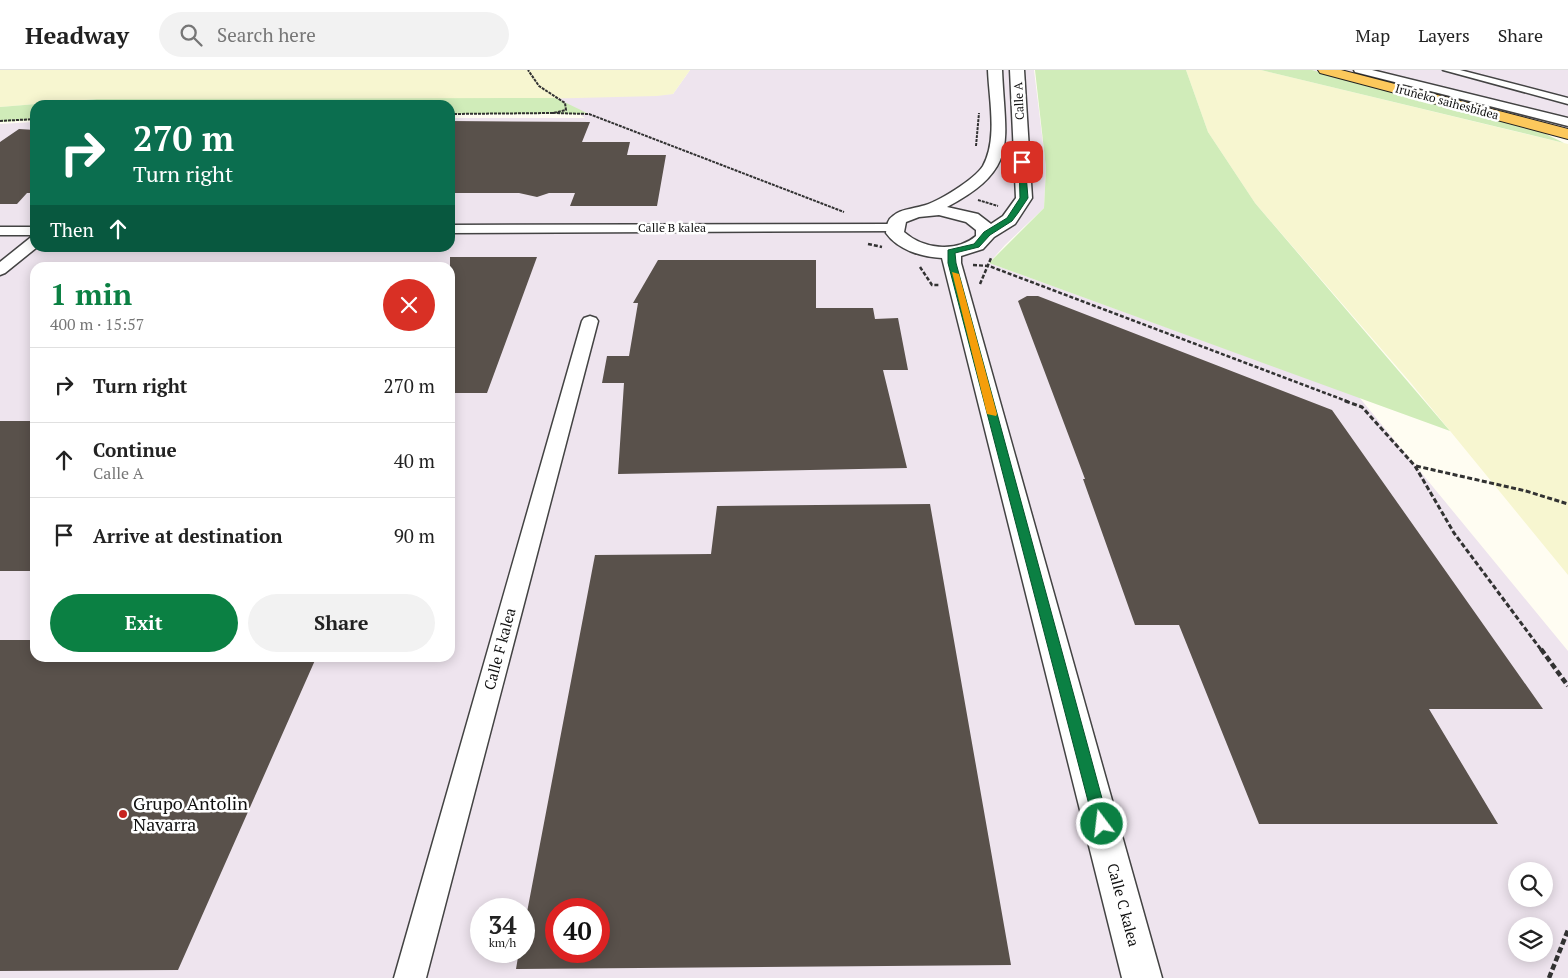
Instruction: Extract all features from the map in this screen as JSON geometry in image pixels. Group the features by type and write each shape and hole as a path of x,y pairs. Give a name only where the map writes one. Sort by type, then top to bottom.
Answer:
{"highway":[{"name":"Iruñeko saihesbidea","path":"1325,70 1568,134"},
{"name":"Iruñeko saihesbidea","path":"1351,70 1568,126"}],"street":[{"name":"Calle A","path":"927,211 986,174 997,153 995,70"},
{"name":"Calle A","path":"1016,212 1024,198 1017,70"},
{"path":"1359,70 1568,122"},
{"path":"1448,70 1568,101"},
{"path":"986,234 980,223 972,218 951,212 927,211 900,218 894,228 900,238 911,245 927,250 954,267 985,238 986,234 1009,220 1016,212"},
{"name":"Calle B kalea","path":"455,229 894,228"},
{"path":"0,232 30,231"},
{"path":"0,270 30,245"},
{"name":"Calle C kalea","path":"954,267 1142,978"},
{"name":"Calle F kalea","path":"410,978 590,321"}],"path":[{"path":"528,70 539,86 565,103 566,110 552,113"},
{"path":"976,150 980,110"},
{"path":"455,114 589,114 857,217 860,227"},
{"path":"0,121 30,119"},
{"path":"956,194 1016,212"},
{"path":"862,242 888,248"},
{"path":"917,264 932,285 954,267 988,266 1362,407 1415,466 1454,533 1568,686"},
{"path":"1415,466 1526,491 1568,504"},
{"path":"1549,978 1568,930"}],"shaded area":[{"path":"690,70 1034,70 1046,168 1044,208 989,263 1359,397 1568,651 1568,978 0,978 0,124 30,122 30,252 455,252 455,118 585,118 556,98 673,94"},
{"path":"1312,70 1568,70 1568,138 1538,130"}],"green space":[{"path":"0,70 690,70 673,94 657,96 537,99 30,100 30,105 0,107"},
{"path":"1035,70 1186,70 1208,132 1255,203 1450,431 989,263 1044,208 1046,168"},
{"path":"1186,70 1261,70 1568,144 1568,575 1410,382 1255,203 1208,132"},
{"path":"1261,70 1312,70 1538,130 1564,143"},
{"path":"556,98 589,114 455,114 455,100 85,100"},
{"path":"30,105 30,120 0,122 0,107"}],"building":[{"path":"455,121 590,122 582,142 630,142 627,155 666,155 657,206 570,206 575,193 549,193 537,197 519,193 455,193"},
{"path":"19,129 30,130 30,193 27,193 17,204 0,204 0,142"},
{"path":"450,257 537,257 487,393 455,393 455,262 450,262"},
{"path":"658,260 816,260 816,308 873,308 875,319 898,318 908,370 883,370 907,468 618,474 624,383 602,383 607,356 629,356 638,303 633,303"},
{"path":"1027,296 1038,296 1332,410 1543,709 1429,709 1498,824 1259,824 1179,625 1135,625 1083,479 1085,479 1018,301"},
{"path":"0,421 30,421 30,571 0,571"},
{"path":"930,504 1011,965 516,969 517,963 535,963 535,898 530,898 595,555 711,554 717,506"},
{"name":"Grupo Antolin Navarra","path":"0,640 30,640 30,662 314,662 178,970 0,971"}],"slow traffic":[{"path":"955,274 992,414"}],"place":[{"name":"Grupo Antolin Navarra","path":"123,814"}],"route":[{"path":"1022,162 1024,198 1016,212 1009,220 986,234 982,242 976,246 951,252 952,263 1102,824"}]}
